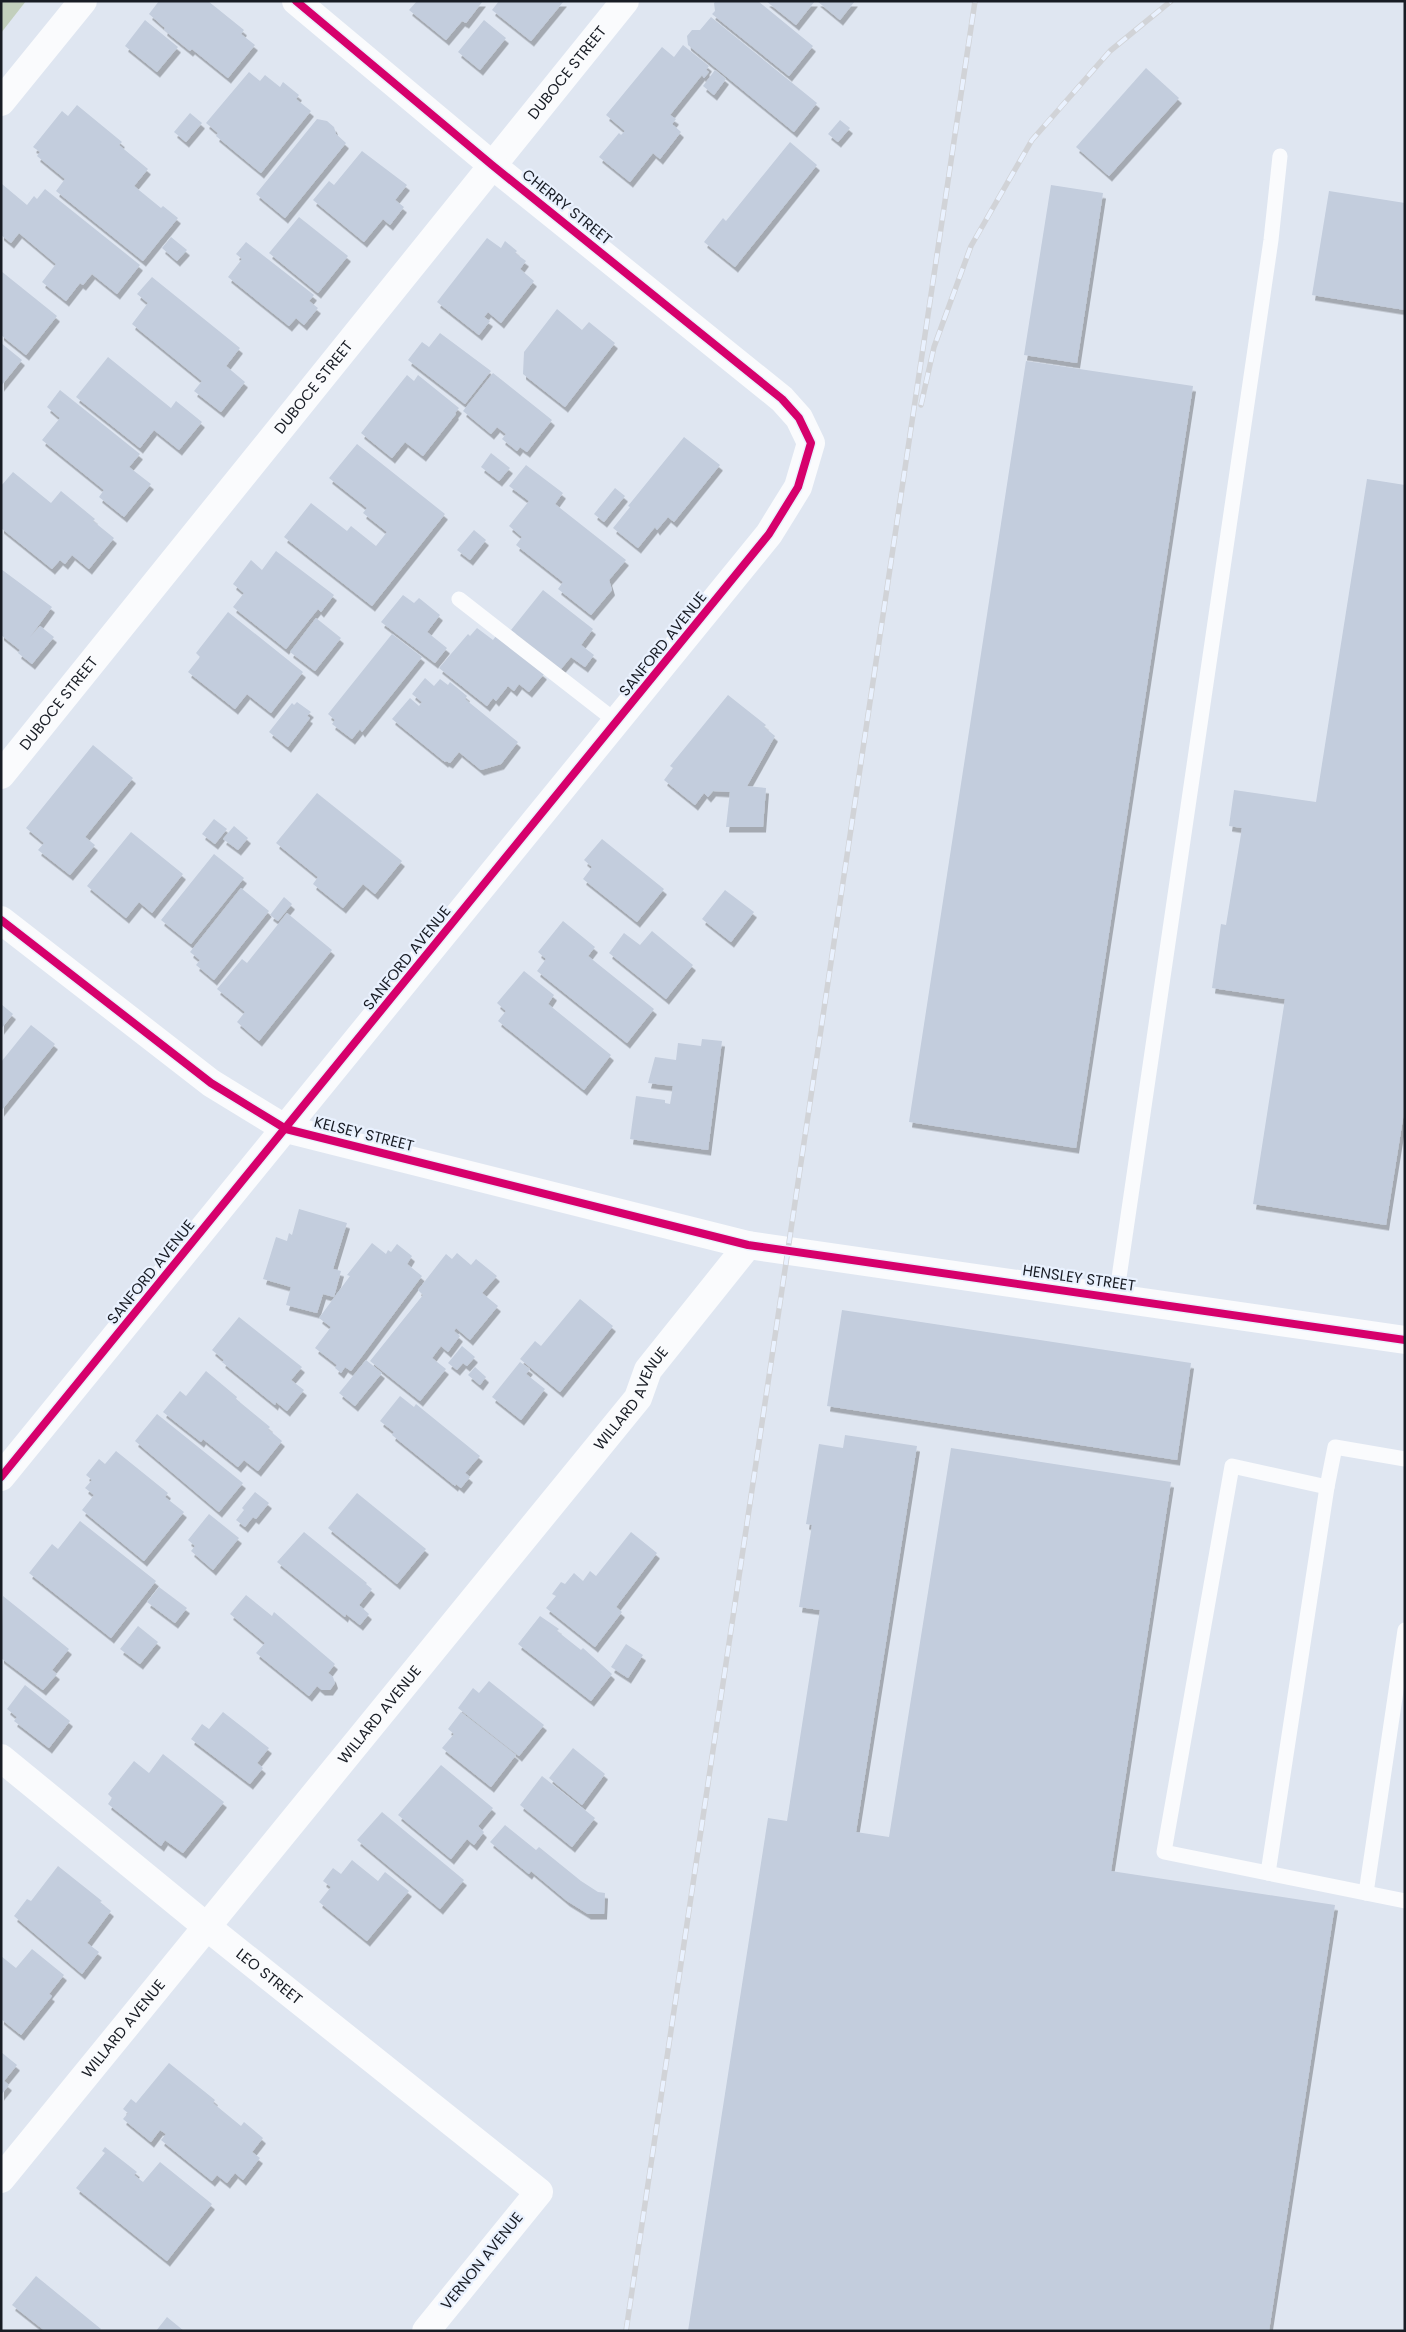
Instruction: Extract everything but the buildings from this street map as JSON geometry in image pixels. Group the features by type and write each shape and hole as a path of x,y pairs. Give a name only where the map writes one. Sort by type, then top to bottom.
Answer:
{"street":[{"path":"1,102 83,1"},
{"name":"CHERRY STREET","path":"296,1 492,165 782,399 799,418 811,443"},
{"name":"DUBOCE STREET","path":"1,775 626,1"},
{"name":"SANFORD AVENUE","path":"1,1477 769,534 798,487 811,443"},
{"name":"KELSEY STREET","path":"1,920 210,1083 286,1129 748,1245"},
{"name":"HENSLEY STREET","path":"748,1245 1405,1340"},
{"name":"WILLARD AVENUE","path":"1,2179 638,1398 648,1370 748,1245"},
{"name":"LEO STREET","path":"1,1758 207,1927 539,2192"},
{"name":"VERNON AVENUE","path":"426,2331 539,2192"}],"lane":[{"path":"1116,1298 1271,240 1280,156"},
{"path":"459,599 617,722"},
{"path":"1268,1873 1327,1487 1335,1447 1405,1459"},
{"path":"1327,1487 1232,1466 1164,1852 1405,1901"},
{"path":"1366,1893 1405,1630"}],"green space":[{"path":"1,1 26,1 1,33"}],"railway":[{"path":"626,2331 975,1"},
{"path":"921,405 934,347 971,246 1032,140 1110,51 1171,1"}],"cycle path":[{"path":"1,1477 769,534 798,487 811,443 799,418 782,399 492,165 296,1"},
{"path":"1,920 211,1083 286,1129 748,1245 1405,1340"}]}
